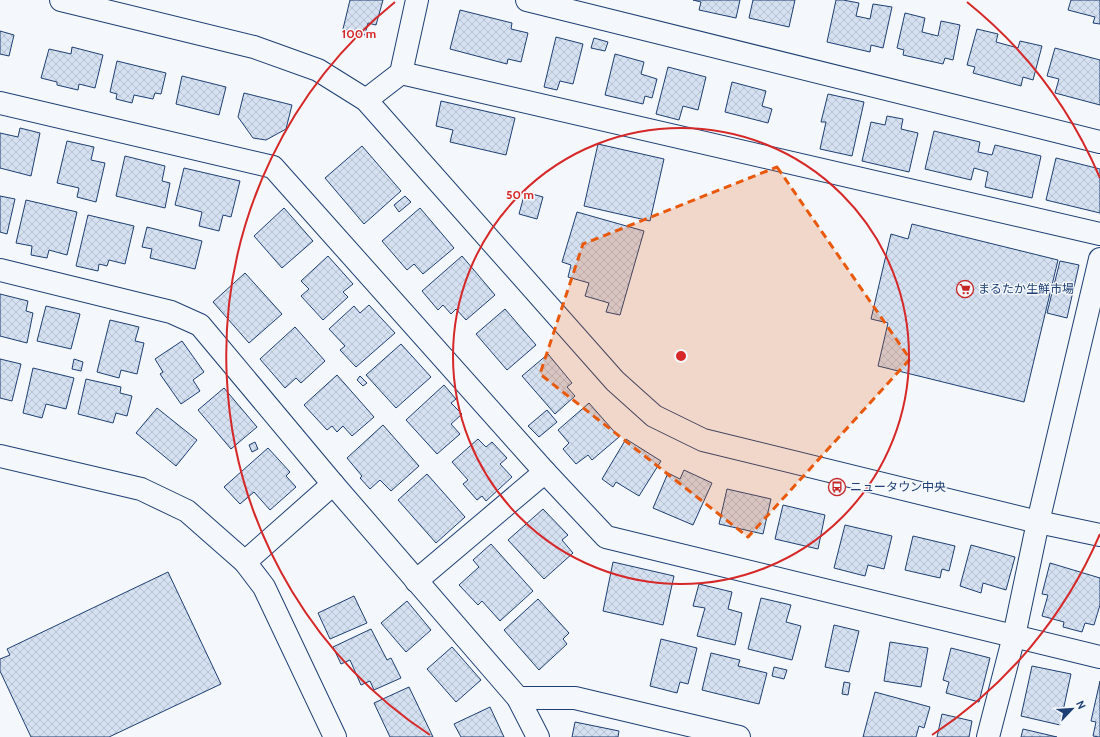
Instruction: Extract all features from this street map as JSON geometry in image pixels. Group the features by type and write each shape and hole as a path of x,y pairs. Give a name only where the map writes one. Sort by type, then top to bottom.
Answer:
{"street":[{"path":"61,0 254,48 318,70 366,100 615,381 654,416 702,440 1038,522 1100,535"},
{"path":"366,100 402,73 417,0"},
{"path":"527,0 1100,142"},
{"path":"402,73 1100,234"},
{"path":"0,103 273,167 545,472 606,537 1100,658"},
{"path":"988,737 1014,636 1038,522 1100,260"},
{"path":"0,270 172,312 200,325 333,484 518,698 538,737"},
{"path":"0,456 141,489 187,511 245,562 264,587 335,737"},
{"path":"416,581 545,472"},
{"path":"245,562 333,484"},
{"path":"518,698 575,698 739,737"}],"highlighted area":[{"path":"777,167 910,359 748,537 540,374 583,244"}],"building":[{"path":"350,0 383,0 376,25 368,23 365,35 343,29"},
{"path":"693,0 740,0 736,18 699,10 701,2"},
{"path":"753,0 795,0 789,27 749,18"},
{"path":"836,0 859,3 856,16 870,19 873,4 892,7 883,48 871,45 870,52 827,42"},
{"path":"1071,0 1100,0 1100,24 1093,23 1095,17 1068,10"},
{"path":"460,10 512,23 511,29 528,33 521,62 508,59 507,64 450,49"},
{"path":"905,13 925,18 922,32 938,36 941,21 960,25 953,60 945,58 943,64 903,55 904,50 897,48"},
{"path":"977,29 998,34 996,42 1018,48 1020,41 1042,46 1033,80 1023,77 1021,86 973,73 975,67 967,65"},
{"path":"0,31 14,35 9,56 0,54"},
{"path":"556,37 583,44 573,84 560,81 557,90 544,87"},
{"path":"594,38 608,42 605,51 591,48"},
{"path":"72,47 103,55 95,88 79,84 78,90 57,85 57,82 41,78 49,49 71,54"},
{"path":"1055,48 1100,60 1100,105 1055,93 1059,79 1047,76"},
{"path":"615,54 644,62 641,74 657,79 652,98 645,96 643,104 605,95"},
{"path":"117,61 166,73 161,94 155,93 153,99 134,95 132,103 116,99 117,94 110,92"},
{"path":"668,67 706,77 698,110 683,106 679,120 656,114"},
{"path":"182,76 226,87 219,115 176,104"},
{"path":"732,82 766,91 762,106 772,109 768,123 725,112"},
{"path":"244,93 292,105 286,129 266,140 253,138 238,117"},
{"path":"828,94 864,102 852,156 820,149 826,122 821,122"},
{"path":"441,101 515,118 506,155 450,142 453,130 436,126"},
{"path":"887,116 903,119 901,129 918,133 909,172 862,161 871,122 885,125"},
{"path":"20,128 40,133 31,176 0,168 0,133 18,137"},
{"path":"934,131 980,142 978,152 992,155 995,145 1041,156 1032,198 985,187 988,172 974,168 971,180 925,169"},
{"path":"67,141 94,147 91,160 105,163 96,202 77,197 79,188 57,183"},
{"path":"598,144 664,159 650,221 584,206"},
{"path":"362,146 401,191 364,224 325,178"},
{"path":"125,156 165,166 162,181 170,183 165,208 116,196"},
{"path":"1056,158 1100,169 1100,213 1046,200"},
{"path":"184,168 240,181 231,217 223,215 219,231 199,226 202,212 175,205"},
{"path":"525,192 543,197 537,219 519,214"},
{"path":"0,196 15,199 7,234 0,232"},
{"path":"405,196 411,202 399,212 394,205"},
{"path":"26,200 77,212 67,255 49,250 47,258 31,255 32,246 16,243"},
{"path":"284,208 313,241 282,268 254,236"},
{"path":"420,208 454,248 423,274 414,264 407,270 382,241"},
{"path":"577,212 644,231 620,315 606,312 609,303 585,296 589,283 568,277 571,265 562,262"},
{"path":"88,215 134,226 125,264 109,260 107,266 99,264 98,271 76,266"},
{"name":"まるたか生鮮市場","path":"912,224 1058,260 1024,402 878,366 888,323 871,319 891,234 908,239"},
{"path":"147,227 202,241 195,269 150,258 152,249 142,247"},
{"path":"328,256 353,284 343,292 348,297 323,320 301,296 309,289 301,281"},
{"path":"462,256 495,295 466,320 456,309 451,314 443,305 438,310 422,291"},
{"path":"1060,261 1079,265 1067,318 1047,313"},
{"path":"245,273 282,314 249,343 213,302"},
{"path":"0,294 28,301 26,311 33,313 27,343 0,336"},
{"path":"369,305 395,333 356,367 340,350 345,346 329,329 354,306 360,313"},
{"path":"46,306 80,314 71,349 37,341"},
{"path":"505,309 536,345 507,370 476,334"},
{"path":"110,320 139,327 135,341 144,343 137,374 121,370 119,378 97,372"},
{"path":"295,327 325,361 301,383 296,378 285,388 260,359"},
{"path":"182,341 204,372 193,380 200,391 181,404 160,374 163,372 155,359"},
{"path":"401,344 431,377 396,408 366,375"},
{"path":"548,354 572,383 567,387 575,396 555,414 522,376"},
{"path":"0,359 21,364 12,401 0,398"},
{"path":"74,359 83,362 81,371 72,369"},
{"path":"33,368 74,378 66,409 46,404 42,418 23,413"},
{"path":"337,375 374,417 352,436 343,426 337,432 332,426 327,430 304,405"},
{"path":"360,376 367,383 363,386 357,380"},
{"path":"86,379 121,387 120,393 132,396 127,416 116,413 113,423 78,414"},
{"path":"444,385 456,399 451,403 462,414 451,424 460,434 437,454 406,420"},
{"path":"224,388 257,427 231,449 198,410"},
{"path":"589,403 619,437 592,460 588,455 576,464 563,449 569,443 558,430"},
{"path":"157,408 197,440 176,466 136,433"},
{"path":"547,410 557,422 539,437 528,426"},
{"path":"383,425 419,466 391,491 380,480 370,489 360,478 362,476 347,458"},
{"path":"478,439 486,447 492,442 507,458 500,464 512,477 486,501 482,496 477,500 463,484 468,480 452,462"},
{"path":"626,439 661,461 639,496 616,482 613,487 602,479"},
{"path":"255,442 258,449 252,452 249,445"},
{"path":"268,448 290,472 286,476 296,487 270,510 254,492 240,504 224,487"},
{"path":"684,470 712,483 693,525 653,508 668,473 680,479"},
{"path":"427,474 465,517 436,543 398,500"},
{"path":"727,489 771,499 763,534 719,524"},
{"path":"783,505 825,515 818,549 775,539"},
{"path":"543,509 568,535 562,540 573,553 544,579 508,540"},
{"path":"845,525 892,536 884,569 868,565 865,576 834,568"},
{"path":"913,536 955,546 949,571 942,569 940,578 905,570"},
{"path":"491,544 533,591 500,621 482,601 478,605 459,585 479,567 473,560"},
{"path":"971,545 1015,557 1006,590 983,583 981,593 960,586"},
{"path":"613,562 674,576 663,625 603,611"},
{"path":"1050,563 1100,578 1100,605 1094,625 1085,623 1082,632 1063,627 1064,622 1042,616 1048,595 1042,594"},
{"path":"168,572 221,684 109,737 31,737 0,671 0,659 10,655 7,649"},
{"path":"699,584 732,592 728,609 742,613 735,645 697,636 705,608 693,606"},
{"path":"354,596 367,623 330,639 318,613"},
{"path":"761,598 791,605 786,622 801,626 792,660 748,649"},
{"path":"538,599 569,633 563,639 567,644 539,670 504,630"},
{"path":"407,601 431,630 406,652 381,623"},
{"path":"834,625 859,631 849,672 825,667"},
{"path":"371,629 387,660 391,658 401,678 374,690 370,681 361,685 350,660 341,664 333,647"},
{"path":"661,639 697,648 688,684 680,682 677,693 650,686"},
{"path":"890,642 928,648 921,687 884,681"},
{"path":"452,647 481,680 456,702 427,669"},
{"path":"951,648 990,658 979,702 946,693 949,682 943,680"},
{"path":"711,653 740,660 738,666 767,673 759,704 702,690"},
{"path":"1032,666 1071,674 1060,725 1021,716"},
{"path":"774,667 787,670 784,679 772,676"},
{"path":"1100,681 1099,737 1093,736 1096,722 1091,721"},
{"path":"844,682 850,683 848,695 842,694"},
{"path":"409,687 433,737 390,737 374,703"},
{"path":"875,692 930,707 924,728 919,726 916,737 863,737"},
{"path":"490,707 504,737 461,737 454,724"},
{"path":"942,714 972,721 969,737 937,737"},
{"path":"575,722 619,731 618,737 572,737"},
{"path":"1023,729 1057,737 1021,737"}],"place":[{"name":"まるたか生鮮市場","path":"965,289"},
{"name":"ニュータウン中央","path":"837,487"}]}
